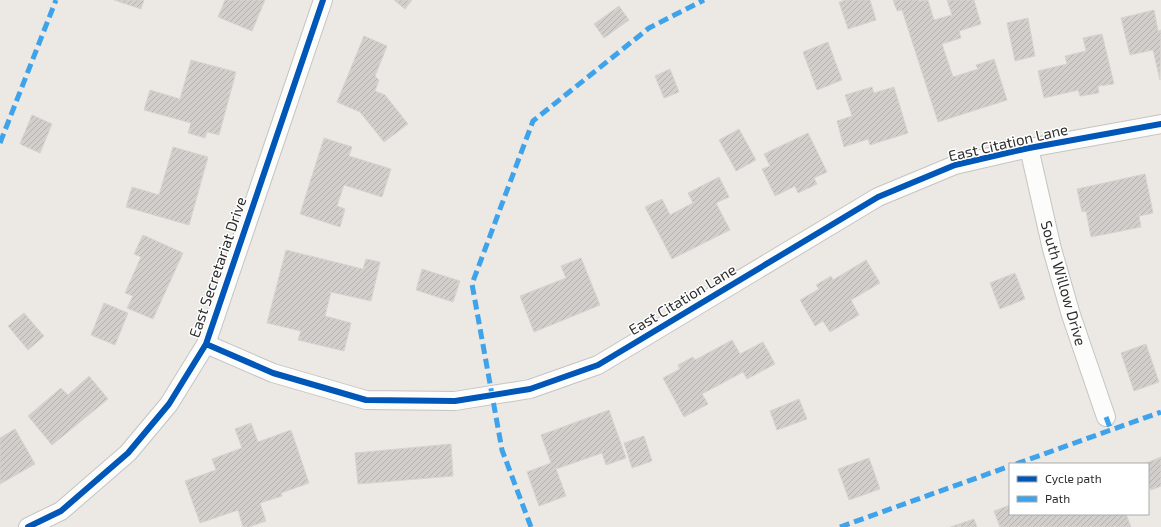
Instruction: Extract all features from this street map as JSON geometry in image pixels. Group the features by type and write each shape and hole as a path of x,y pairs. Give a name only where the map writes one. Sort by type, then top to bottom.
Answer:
{"street":[{"name":"East Secretariat Drive","path":"28,527 61,511 128,453 169,404 206,344 323,0"},
{"name":"East Citation Lane","path":"206,344 273,373 366,400 455,401 530,389 598,365 878,197 955,165 1029,148 1161,124"},
{"name":"South Willow Drive","path":"1029,148 1052,249 1069,308 1106,416"}],"building":[{"path":"114,0 144,0 141,9"},
{"path":"225,0 265,0 252,31 218,17"},
{"path":"394,0 412,0 405,9"},
{"path":"846,0 870,0 876,20 848,29 839,2"},
{"path":"893,0 928,0 934,20 952,15 947,0 974,0 981,24 959,31 961,38 942,44 953,77 978,69 976,65 994,59 1007,100 938,122 902,10 897,11"},
{"path":"619,6 629,20 604,38 594,24"},
{"path":"1154,10 1158,31 1161,30 1160,80 1153,50 1130,55 1121,18"},
{"path":"1028,18 1035,56 1015,61 1007,23"},
{"path":"1102,34 1114,84 1098,86 1099,93 1080,96 1078,90 1044,98 1038,71 1067,64 1065,56 1086,51 1083,38"},
{"path":"364,36 387,46 375,76 379,80 375,91 385,95 408,124 384,142 360,112 337,102"},
{"path":"828,42 842,80 817,90 803,52"},
{"path":"191,60 236,72 219,135 207,132 205,138 188,133 191,123 144,110 150,90 180,99"},
{"path":"670,69 679,92 664,98 655,76"},
{"path":"872,87 874,93 894,87 908,133 870,145 868,139 844,147 837,121 852,116 845,95"},
{"path":"32,115 52,124 40,153 20,144"},
{"path":"739,129 756,160 736,171 719,140"},
{"path":"808,133 827,172 814,178 817,184 798,193 795,186 775,196 762,169 770,166 764,154"},
{"path":"324,138 352,147 349,156 391,169 382,197 344,185 337,206 345,209 340,227 300,214"},
{"path":"173,147 208,157 189,225 126,207 132,187 159,195"},
{"path":"1145,174 1153,213 1139,216 1141,227 1091,237 1086,211 1082,212 1077,189"},
{"path":"719,177 729,197 716,203 730,230 672,259 645,207 662,199 670,215 693,203 688,193"},
{"path":"143,235 183,253 153,319 127,308 133,296 125,293 141,257 134,254"},
{"path":"286,250 363,269 366,259 380,262 371,301 331,292 325,316 351,323 344,351 298,340 301,331 267,323"},
{"path":"581,258 600,305 534,332 520,296 566,278 561,266"},
{"path":"866,260 880,283 851,300 859,315 830,332 823,321 815,326 800,300 819,289 816,285 831,276 833,280"},
{"path":"422,269 460,281 453,302 416,290"},
{"path":"1015,273 1025,299 1000,309 990,283"},
{"path":"104,303 128,313 115,345 91,335"},
{"path":"24,313 44,336 28,350 8,326"},
{"path":"732,340 740,354 763,342 775,364 747,379 743,372 702,394 708,404 684,417 663,378 680,369 678,365 693,357 695,360"},
{"path":"1146,344 1159,382 1134,391 1121,353"},
{"path":"89,376 108,399 52,445 28,416 61,388 68,395"},
{"path":"799,399 807,419 777,430 770,411"},
{"path":"609,410 626,458 606,465 602,453 556,469 566,496 539,506 527,472 551,463 541,435"},
{"path":"251,423 258,442 291,430 309,483 281,493 282,496 260,503 266,521 249,527 243,527 238,510 200,523 185,481 216,470 212,459 242,448 235,429"},
{"path":"15,429 35,464 0,484 0,438"},
{"path":"644,436 652,461 632,468 624,443"},
{"path":"451,444 453,476 358,484 355,453"},
{"path":"1161,457 1161,486 1151,490 1149,485 1149,463 1146,463"},
{"path":"869,458 880,489 849,500 838,469"},
{"path":"1009,505 1009,515 1126,515 1131,527 1000,527 994,511"},
{"path":"974,519 977,527 950,527"}],"marked path":[{"path":"0,143 56,0"},
{"path":"531,527 502,450 472,284 533,121 649,28 704,0"},
{"path":"1019,463 1161,412"},
{"path":"1106,417 1111,430"},
{"path":"840,527 1009,466"}],"cycle path":[{"path":"28,527 61,511 128,453 169,404 206,344 323,0"},
{"path":"206,344 273,373 366,400 455,401 530,389 598,365 878,197 955,165 1029,148 1161,124"}]}
